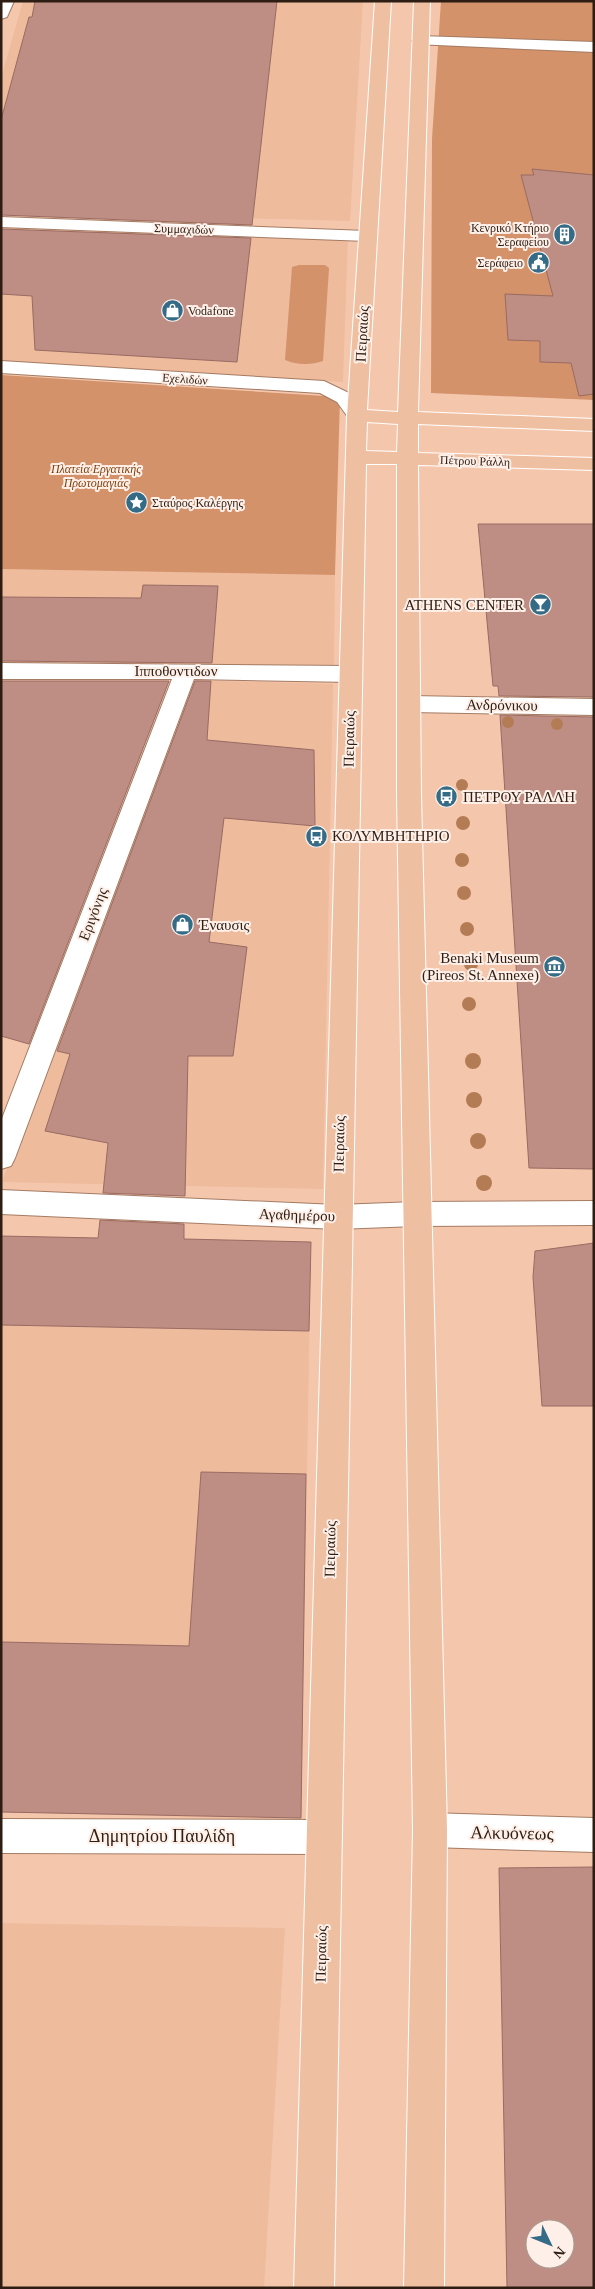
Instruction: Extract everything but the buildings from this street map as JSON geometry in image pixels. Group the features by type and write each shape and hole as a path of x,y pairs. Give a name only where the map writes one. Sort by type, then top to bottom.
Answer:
{"main road":[{"name":"Πειραιώς","path":"314,2288 337,1217 357,416 383,1"},
{"path":"422,1 408,459 409,794 416,1214 430,1830 424,2288"},
{"path":"357,416 594,425"},
{"name":"Πέτρου Ράλλη","path":"356,457 594,464"}],"street":[{"path":"1,14 6,1"},
{"path":"420,41 594,47"},
{"name":"Συμμαχιδών","path":"1,222 367,236"},
{"name":"Εχελιδών","path":"1,367 324,388 344,398 357,416"},
{"name":"Ιπποθοντιδων","path":"1,671 186,671 351,674"},
{"name":"Εριγόνης","path":"1,1158 186,671"},
{"name":"Ανδρόνικου","path":"410,704 594,707"},
{"name":"Αγαθημέρου","path":"1,1202 337,1217 416,1214 594,1213"},
{"name":"Αλκυόνεως","path":"430,1830 594,1835"},
{"name":"Δημητρίου Παυλίδη","path":"1,1836 324,1837"}],"shaded area":[{"path":"23,1 363,1 350,221 1,212 1,78"},
{"path":"1,223 348,234 343,382 1,361"},
{"path":"1,569 335,575 334,670 1,667"},
{"path":"187,680 333,684 323,1189 2,1182"},
{"path":"1,1236 311,1242 301,1820 1,1812"},
{"path":"1,1923 285,1928 264,2288 1,2288"}],"green space":[{"name":"Σεράφειο","path":"441,1 594,1 594,400 431,393 432,139"},
{"path":"299,265 325,265 329,268 323,361 314,363 299,364 285,360 292,267"},
{"name":"Πλατεία Εργατικής Πρωτομαγιάς","path":"1,375 340,397 335,575 1,569"}],"place":[{"name":"Κενρικό Κτήριο Σεραφείου","path":"565,235"},
{"name":"Σεράφειο","path":"539,263"},
{"name":"Vodafone","path":"172,311"},
{"name":"Σταύρος Καλέργης","path":"136,503"},
{"name":"ATHENS CENTER","path":"540,605"},
{"name":"ΠΕΤΡΟΥ ΡΑΛΛΗ","path":"447,797"},
{"name":"ΚΟΛΥΜΒΗΤΗΡΙΟ","path":"316,836"},
{"name":"Έναυσις","path":"183,925"},
{"name":"Benaki Museum (Pireos St. Annexe)","path":"555,967"}]}
